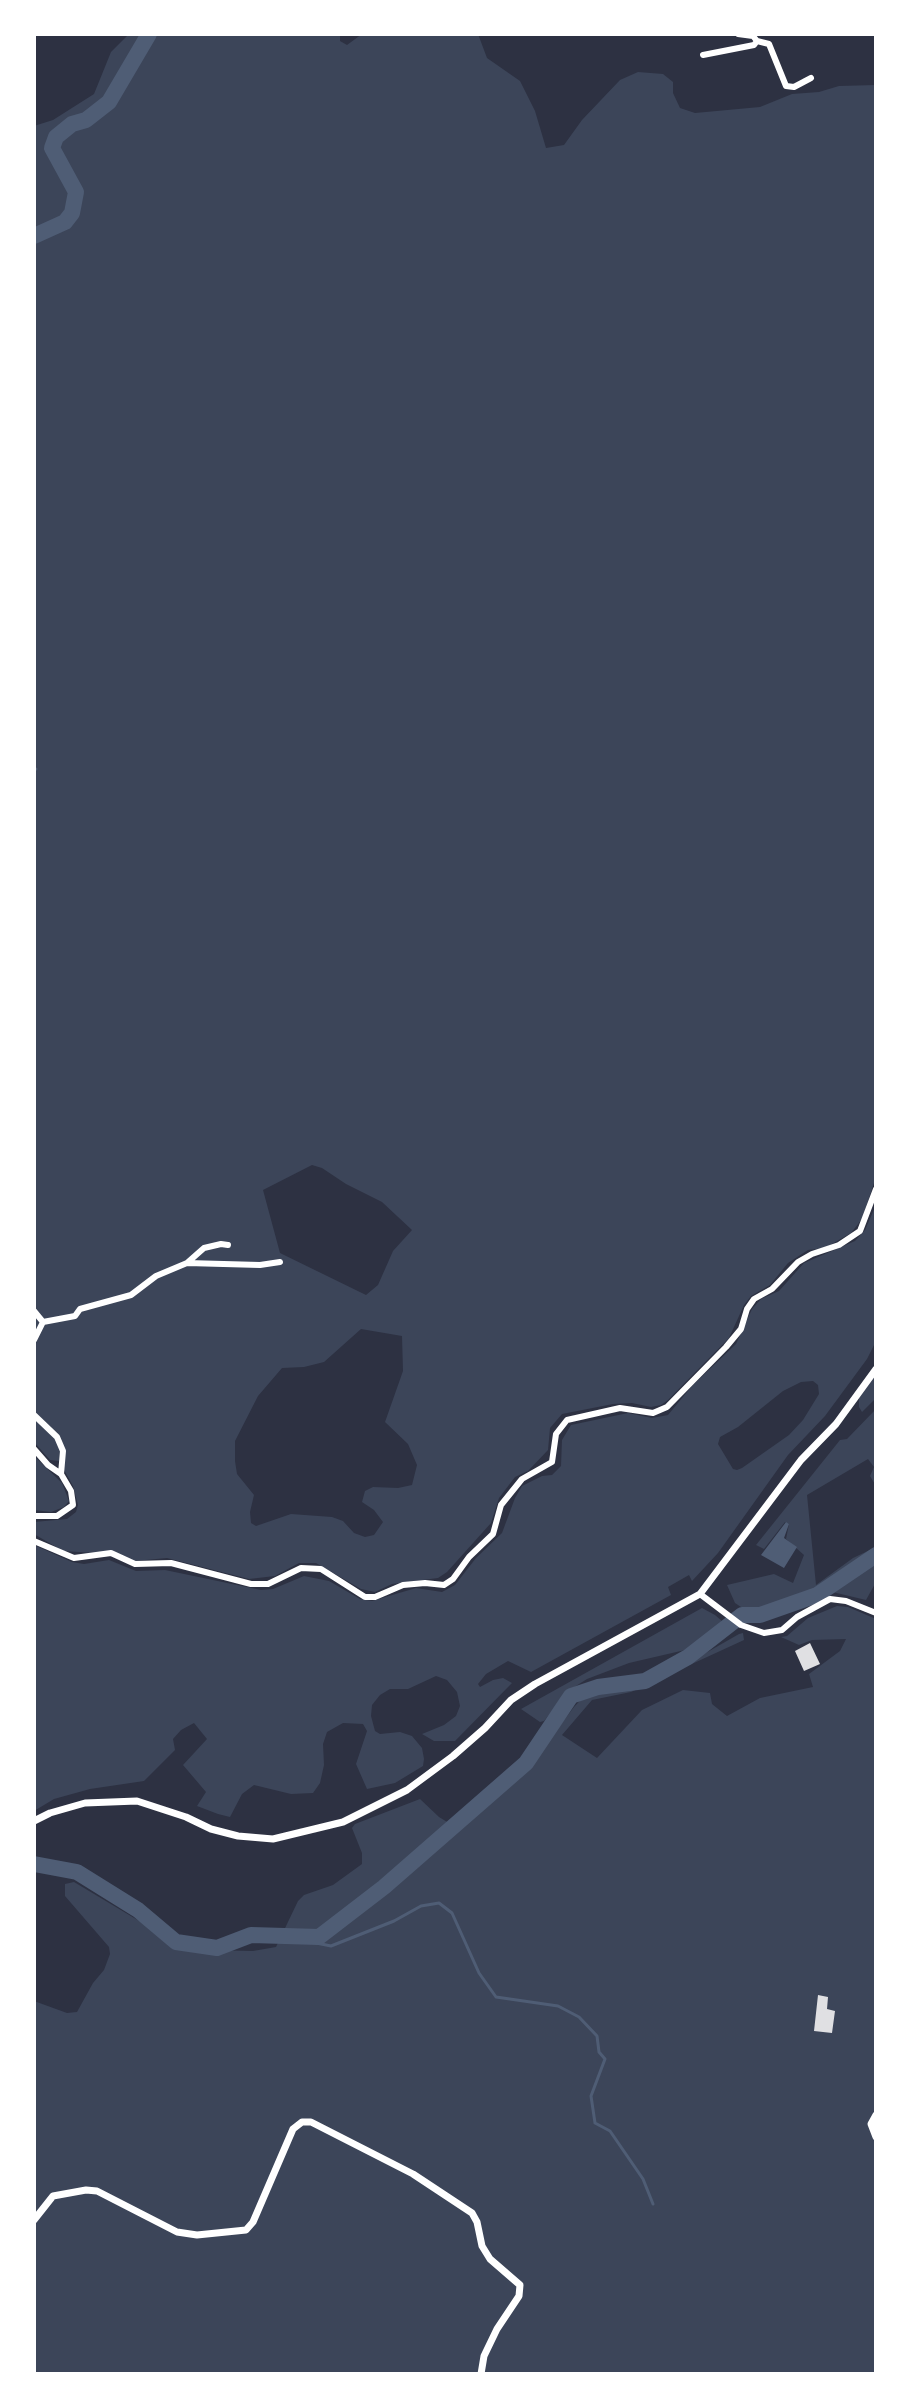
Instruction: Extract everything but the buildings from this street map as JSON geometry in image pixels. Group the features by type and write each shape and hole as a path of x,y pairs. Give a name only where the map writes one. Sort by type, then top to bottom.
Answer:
{"street":[{"path":"738,34 753,36 757,41 769,44 786,86 794,87 811,78"},
{"path":"703,55 754,45 757,41"},
{"path":"34,1541 74,1558 111,1553 135,1564 171,1563 251,1584 268,1584 301,1568 321,1569 365,1597 375,1597 403,1585 444,1585 493,1534 501,1505 522,1479 552,1462 556,1434 567,1420 620,1408 653,1413 661,1411 741,1329 747,1309 754,1299 772,1289 798,1262 839,1245 860,1231 876,1189"},
{"path":"43,1322 75,1316 80,1309 131,1295 156,1276 187,1263 204,1248 228,1245"},
{"path":"187,1263 260,1265 280,1262"},
{"path":"34,1311 43,1322"},
{"path":"34,1340 43,1322"},
{"path":"34,1821 85,1803 137,1801 211,1829 238,1836 273,1839 343,1822 407,1790 453,1756 511,1700 700,1594 801,1460 836,1424 876,1369"},
{"path":"34,1415 57,1437 63,1451 61,1474"},
{"path":"34,1449 61,1474 71,1491 73,1505 57,1516 34,1516"},
{"path":"700,1594 741,1625 772,1634 830,1599 846,1601 876,1613"},
{"path":"876,2115 871,2124 876,2137"},
{"path":"34,2220 53,2196 86,2190 97,2191 177,2232 197,2235 246,2230 253,2222 293,2129 302,2122 311,2122 413,2174 472,2213 482,2246 490,2259 520,2285 519,2296 484,2356 481,2374"}],"shaded area":[{"path":"129,34 340,34 340,41 347,45 362,34 478,34 487,58 520,81 535,111 546,148 564,145 582,120 620,80 638,72 663,74 673,82 673,93 680,108 695,113 760,107 792,94 819,92 839,86 876,85 876,1177 862,1219 851,1233 825,1248 808,1250 788,1263 770,1285 751,1296 729,1338 668,1400 651,1407 632,1403 613,1404 562,1414 550,1428 548,1450 528,1471 515,1477 499,1498 491,1523 447,1572 438,1578 392,1584 375,1592 361,1589 316,1563 299,1563 275,1576 249,1579 167,1558 135,1561 95,1553 63,1551 34,1534 34,1522 67,1519 76,1512 78,1505 73,1486 59,1461 50,1460 34,1442 34,126 53,120 94,94 111,52","holes":["312,1165 382,1202 412,1230 393,1251 378,1285 366,1295 280,1253 263,1190","361,1329 402,1336 403,1371 385,1422 408,1444 417,1465 412,1485 373,1487 365,1491 362,1502 374,1510 383,1522 374,1535 365,1537 354,1533 343,1521 332,1517 291,1514 256,1526 251,1523 250,1512 254,1495 237,1474 235,1441 258,1396 282,1368 324,1362"]},
{"path":"876,1205 876,1341 867,1359 825,1416 788,1455 718,1553 692,1581 689,1575 668,1587 671,1595 531,1672 508,1661 486,1674 478,1684 480,1687 503,1678 512,1683 455,1741 434,1741 422,1734 456,1716 460,1706 457,1692 447,1680 436,1676 408,1689 390,1689 380,1695 372,1705 375,1731 412,1736 422,1748 424,1759 423,1766 395,1783 367,1789 356,1764 367,1731 363,1724 343,1723 327,1732 320,1783 313,1793 291,1794 254,1785 242,1794 230,1817 218,1814 197,1806 206,1792 183,1765 207,1739 194,1723 173,1739 175,1750 144,1781 90,1789 54,1799 34,1811 34,1545 72,1562 84,1564 109,1560 136,1571 165,1570 261,1590 273,1589 304,1576 329,1581 360,1599 372,1601 416,1588 442,1592 455,1585 476,1558 502,1533 522,1486 542,1476 552,1475 561,1466 562,1440 571,1425 628,1413 652,1418 668,1415 692,1386 736,1344 752,1309 761,1299 779,1291 804,1263 855,1241 865,1230","holes":["813,1381 818,1385 819,1394 803,1420 789,1435 742,1468 733,1469 718,1444 720,1437 738,1427 783,1391 801,1382"]},
{"path":"876,1375 876,1398 862,1412 859,1398"},
{"path":"876,1409 876,1486 870,1476 874,1467 868,1459 807,1495 816,1585 853,1558 876,1547 876,1582 866,1600 824,1590 760,1609 744,1609 735,1603 727,1585 774,1574 793,1583 804,1555 786,1539 789,1524 785,1522 764,1549 756,1545 840,1440 847,1439"},
{"path":"34,1456 62,1483 69,1501 64,1507 51,1512 34,1510"},
{"path":"786,1522 789,1524 784,1538 797,1547 784,1568 761,1555"},
{"path":"837,1606 848,1607 876,1619 876,2374 34,2374 34,2001 67,2013 77,2012 104,1970 110,1954 109,1947 65,1896 65,1884 74,1882 171,1940 206,1950 253,1951 276,1947 298,1901 304,1895 333,1885 362,1864 362,1853 352,1828 355,1824 420,1799 439,1817 457,1828 528,1768 592,1688 609,1679 658,1673 683,1666 739,1634 743,1633 744,1640 631,1692 592,1700 562,1735 597,1758 642,1710 683,1690 710,1693 712,1704 727,1716 760,1698 813,1687 809,1674 840,1651 846,1639 812,1640 799,1645 781,1637 787,1636 808,1618"},
{"path":"702,1608 723,1622 723,1628 685,1650 629,1663 587,1679 568,1691 544,1721 540,1722 521,1709"}],"waterway":[{"path":"34,236 65,222 72,213 76,192 52,148 56,137 109,102 149,34"},
{"path":"34,1864 77,1872 138,1910 176,1942 217,1948 251,1935 319,1937 384,1887 526,1763 571,1696 598,1687 645,1681 688,1657 742,1615 760,1615 817,1595 876,1555"},
{"path":"282,1936 331,1946 394,1921 421,1906 439,1903 452,1913 479,1973 496,1997 558,2006 579,2017 597,2036 599,2052 605,2059 591,2096 595,2123 610,2131 643,2179 653,2204"}]}
